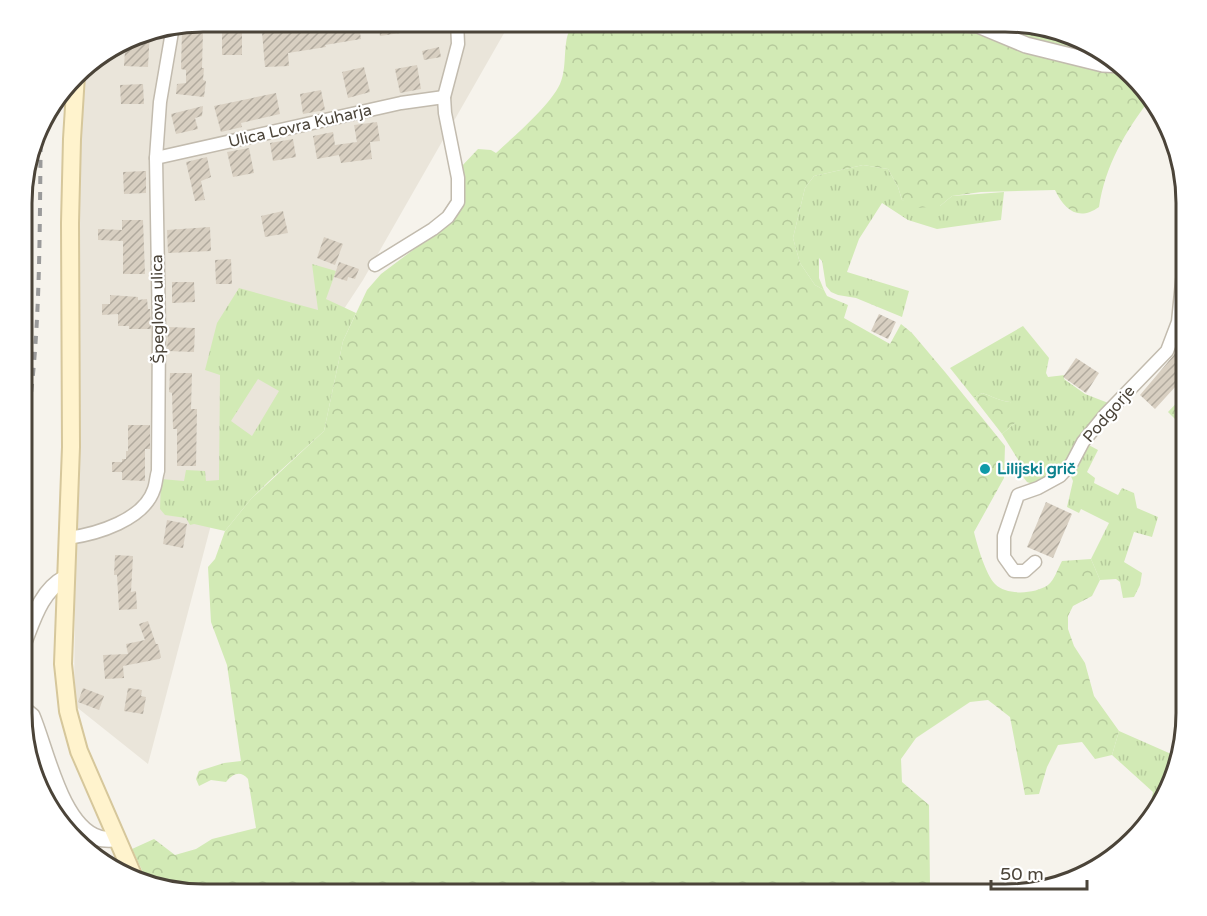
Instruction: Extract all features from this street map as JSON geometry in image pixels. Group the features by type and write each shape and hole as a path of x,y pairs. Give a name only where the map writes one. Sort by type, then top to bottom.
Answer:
{"main road":[{"path":"75,88 70,223 72,369 63,664 69,711 79,751 130,869"}],"street":[{"path":"375,265 433,229 448,217 458,202 458,178 444,97 458,44 457,32"},
{"path":"995,32 1026,45 1105,64"},
{"name":"Špeglova ulica","path":"68,538 105,530 137,512 154,490 158,471 159,342 156,158 160,102 172,35"},
{"name":"Ulica Lovra Kuharja","path":"156,158 400,103 444,97"},
{"name":"Podgorje","path":"1035,562 1025,571 1014,572 1004,557 1004,536 1018,495 1038,488 1060,476 1072,463 1083,442 1105,415 1167,351 1176,328"},
{"path":"32,624 45,595 65,578"},
{"path":"32,716 59,792 71,817 84,831 99,838 117,839"}],"shaded area":[{"path":"191,32 505,32 363,280 217,502 148,764 74,705 80,82 117,54 137,44 158,37"}],"green space":[{"path":"569,32 1016,32 1049,37 1070,44 1100,60 1117,74 1146,105 1117,150 1106,177 1099,207 1091,211 1078,213 1072,211 1067,208 1055,190 981,192 952,196 940,206 917,208 902,200 888,169 863,165 814,176 805,188 793,238 800,263 815,285 824,290 827,296 848,305 844,318 890,344 901,324 912,333 1005,446 1004,478 974,532 985,567 995,584 1014,592 1029,592 1050,583 1062,561 1091,559 1100,580 1092,596 1073,606 1068,616 1068,629 1074,646 1085,663 1094,696 1119,731 1112,755 1095,759 1082,742 1058,745 1047,767 1039,794 1025,795 1010,717 988,700 970,702 916,738 901,759 902,782 929,805 930,884 191,884 144,874 132,849 154,839 175,855 196,849 212,839 256,828 248,779 245,776 237,774 226,782 211,780 199,786 196,779 199,771 224,763 241,761 227,665 211,622 208,567 215,559 225,531 251,499 324,431 343,341 367,290 381,274 453,220 462,202 460,168 478,149 491,150 496,153 548,102 563,76"},
{"path":"863,165 888,169 902,200 940,206 952,196 1004,192 1001,220 937,229 908,220 882,203 859,239 847,272 909,291 902,317 856,298 831,292 826,286 822,261 819,258 819,278 824,290 815,285 800,263 793,238 805,188 814,176"},
{"path":"312,264 336,271 326,299 356,313 343,341 324,431 251,499 225,531 190,525 186,518 165,515 160,509 161,479 184,481 186,470 205,471 206,481 219,480 220,375 205,370 217,323 239,288 318,310","holes":["258,379 279,391 252,436 231,421"]},
{"path":"1023,326 1049,358 1046,373 1048,377 1065,375 1064,379 1085,394 1111,404 1066,464 1051,478 1035,485 1027,482 1020,473 1024,469 1002,434 1015,423 1010,402 982,393 974,398 950,368"},
{"path":"982,393 1010,402 1015,409 1015,423 1002,434 974,398"},
{"path":"1176,404 1176,420 1168,412"},
{"path":"1085,443 1098,450 1087,472 1095,478 1094,483 1118,495 1122,488 1134,493 1137,508 1158,517 1152,537 1134,532 1124,562 1142,573 1140,585 1134,597 1123,598 1120,582 1116,579 1100,580 1091,559 1109,523 1081,509 1079,513 1067,507 1073,481 1070,474"},
{"path":"1119,731 1170,754 1163,779 1151,801 1153,792 1112,755"}],"building":[{"path":"203,32 202,68 204,68 203,80 206,81 204,97 176,94 177,84 186,83 186,70 181,69 182,33"},
{"path":"222,32 242,33 242,55 222,55"},
{"path":"262,32 360,32 361,39 288,53 289,66 265,67"},
{"path":"379,32 400,32 400,33 380,36"},
{"path":"149,40 148,67 124,66 125,51"},
{"path":"439,47 441,57 424,60 422,51"},
{"path":"417,65 421,89 400,93 395,69"},
{"path":"364,67 370,92 348,98 342,72"},
{"path":"143,84 144,104 121,104 120,85"},
{"path":"321,90 325,110 303,114 300,94"},
{"path":"276,93 280,114 241,123 242,127 221,132 214,106"},
{"path":"203,106 202,116 195,118 198,129 176,134 171,114"},
{"path":"377,122 380,141 370,142 372,159 341,163 339,155 317,159 313,136 333,132 335,145 357,142 354,125"},
{"path":"293,139 296,157 273,161 270,143"},
{"path":"249,148 254,173 233,177 227,152"},
{"path":"207,157 211,177 201,181 205,200 195,201 186,162"},
{"path":"146,171 146,193 124,194 123,172"},
{"path":"283,211 288,233 265,237 261,216"},
{"path":"122,220 143,220 145,274 123,274 123,241 98,240 98,229 122,230"},
{"path":"210,227 211,251 168,253 167,230"},
{"path":"324,237 343,244 335,265 317,258"},
{"path":"231,259 232,284 216,284 215,260"},
{"path":"339,262 359,269 355,279 348,277 347,281 334,277"},
{"path":"172,282 194,282 195,302 172,303"},
{"path":"110,295 138,297 138,300 147,299 151,329 129,329 129,326 118,326 118,314 102,315 102,304 110,304"},
{"path":"879,314 896,322 888,339 871,331"},
{"path":"168,327 195,328 194,352 167,351"},
{"path":"1176,351 1176,386 1155,409 1140,395"},
{"path":"1076,358 1099,373 1086,393 1063,377"},
{"path":"170,373 192,373 191,409 197,409 196,466 177,466 177,429 173,429 172,393 169,392"},
{"path":"128,425 150,425 150,449 145,449 145,481 122,480 122,472 112,472 112,462 122,462 122,459 126,459"},
{"path":"1046,502 1072,514 1053,558 1027,547"},
{"path":"167,520 187,524 183,548 163,544"},
{"path":"115,555 133,556 131,592 136,591 137,609 119,610 117,575 114,575"},
{"path":"148,621 161,657 123,666 124,678 105,679 103,655 128,654 126,644 145,640 139,624"},
{"path":"83,688 104,696 99,710 78,702"},
{"path":"128,688 142,690 141,696 146,697 143,714 124,711"}],"railway":[{"path":"32,381 36,331 41,147"}],"place":[{"name":"Lilijski grič","path":"985,469"}]}
